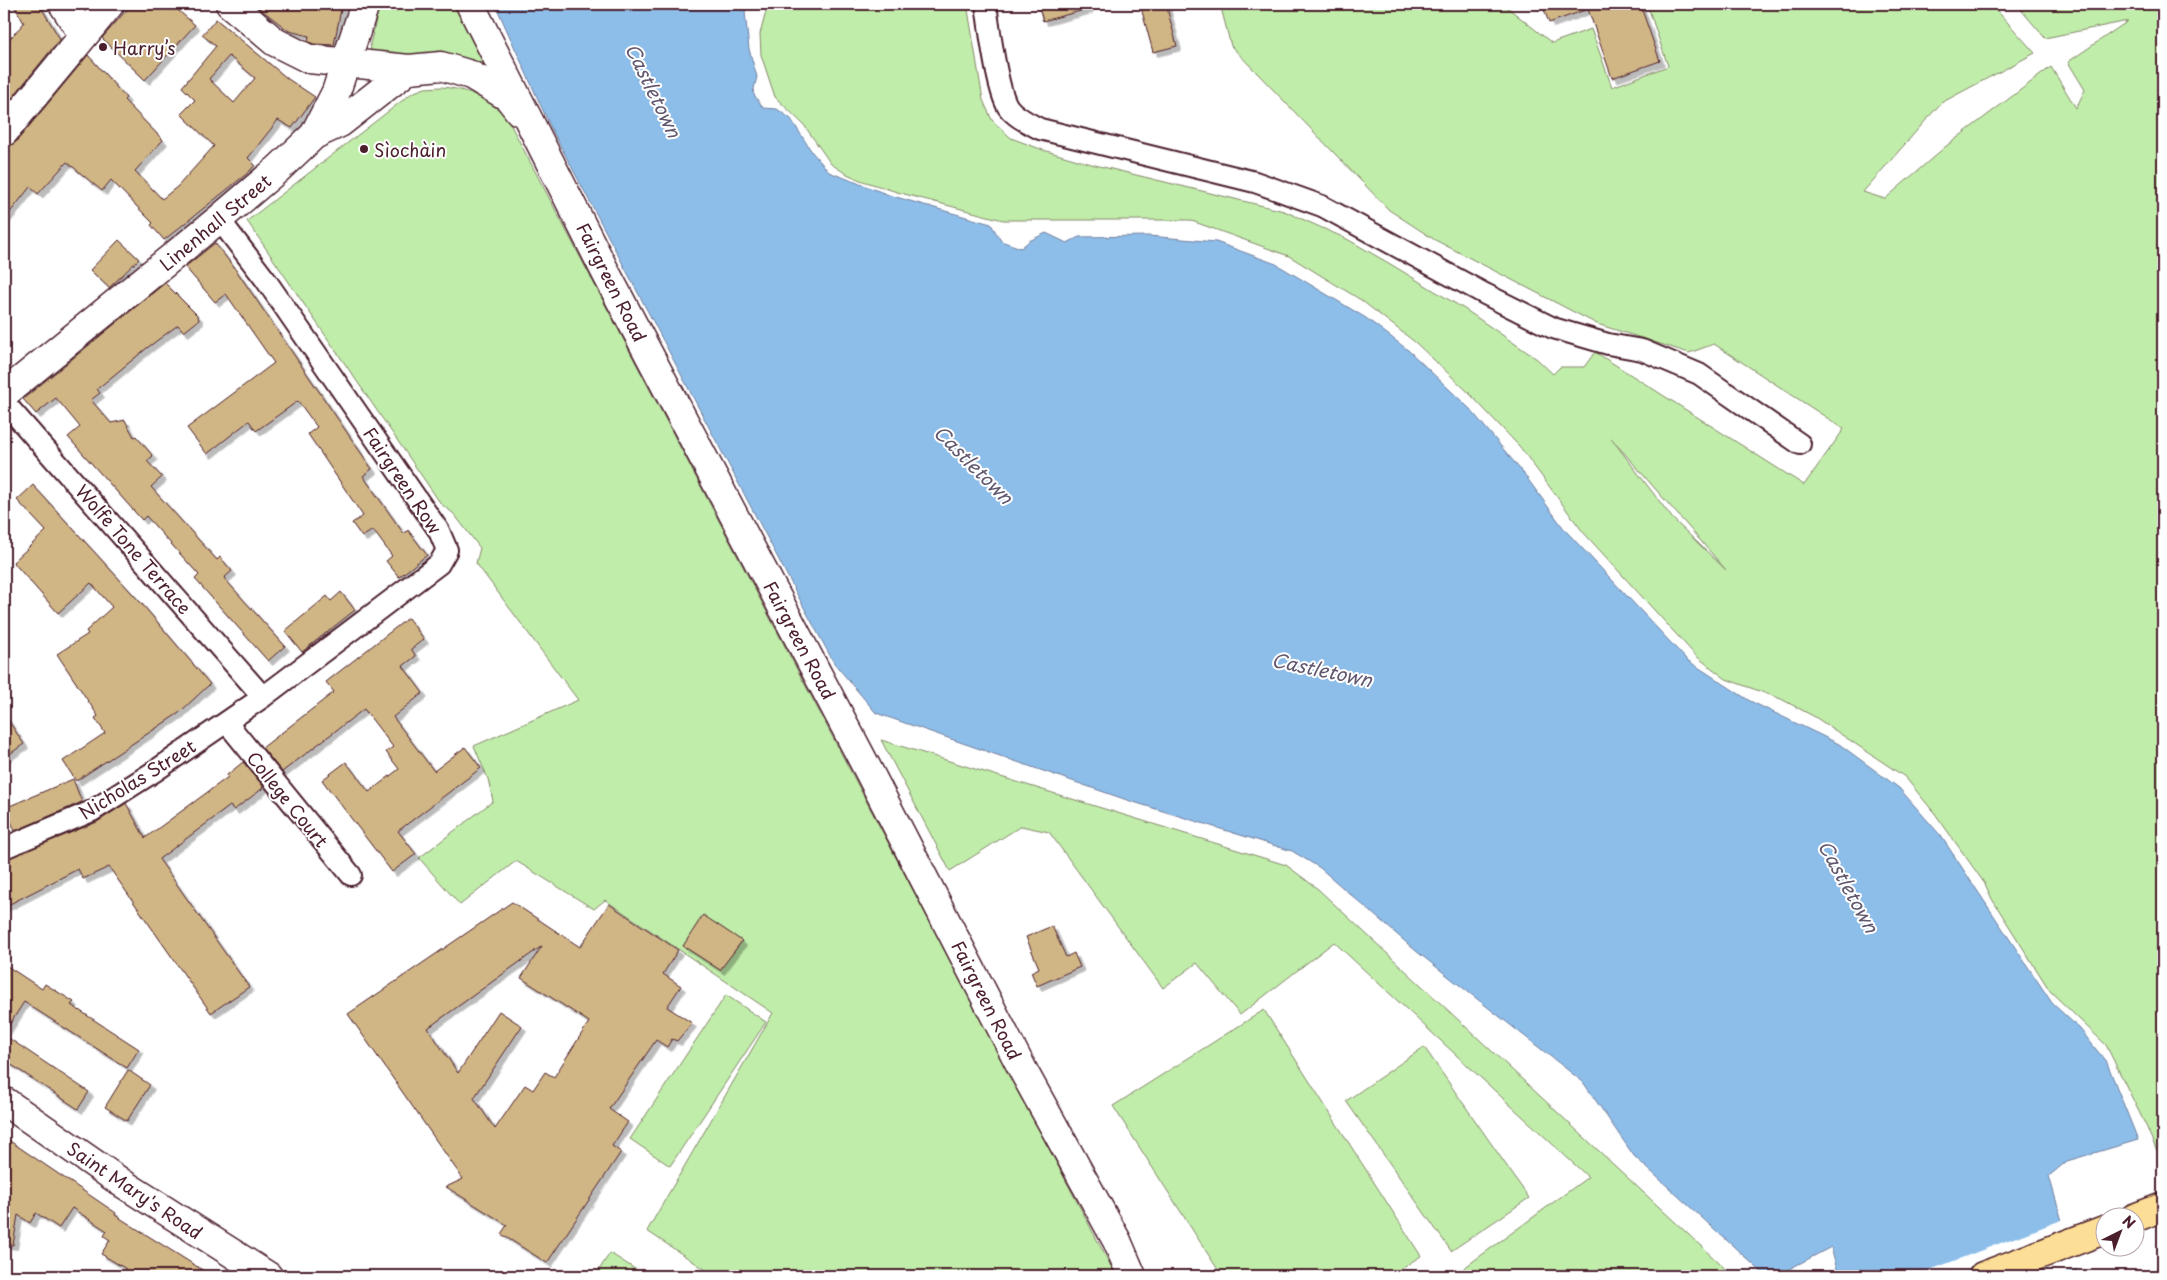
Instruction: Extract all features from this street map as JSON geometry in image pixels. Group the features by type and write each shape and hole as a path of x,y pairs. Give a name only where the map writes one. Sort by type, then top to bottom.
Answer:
{"main road":[{"path":"63,4 76,24 85,32"},
{"path":"4,132 110,4"},
{"path":"230,4 276,42 309,59 409,68 441,66 471,75 508,97 534,130"},
{"name":"Linenhall Street","path":"4,394 219,219 278,169 314,135 336,92 365,4"},
{"name":"Fairgreen Road","path":"470,4 606,273 873,780 1025,1074 1117,1241 1132,1276"},
{"path":"314,135 340,124 409,68"},
{"name":"Saint Mary's Road","path":"4,1101 241,1269 268,1276"},
{"path":"1983,1276 2094,1234"}],"street":[{"path":"986,4 1000,82 1008,106 1020,119 1040,129 1255,182 1322,206 1485,294 1553,328 1608,344 1642,350 1699,374 1800,444"},
{"name":"Fairgreen Row","path":"219,219 265,279 439,531 447,550 439,564 263,697"},
{"name":"Wolfe Tone Terrace","path":"4,402 263,697"},
{"name":"Nicholas Street","path":"7,841 92,811 227,723 263,697"},
{"name":"College Court","path":"227,723 351,875"}],"green space":[{"path":"380,4 455,4 502,81 372,56 370,44"},
{"path":"768,4 967,4 983,100 992,120 1011,138 1043,150 1095,165 1284,211 1347,239 1392,265 1466,310 1537,359 1553,374 1560,367 1584,367 1595,352 1804,485 1844,429 1714,344 1689,353 1597,324 1435,240 1389,210 1231,46 1220,4 1503,4 1552,43 1591,29 1612,87 1668,66 1647,4 1991,4 2035,53 1941,103 1863,192 1885,199 1945,147 2051,67 2076,108 2085,90 2068,62 2128,21 2045,38 2022,11 2021,4 2163,4 2163,1166 2147,1128 2106,1045 2050,991 1992,899 1985,884 1936,815 1905,777 1815,717 1781,699 1726,679 1696,656 1583,532 1520,447 1467,391 1416,343 1361,300 1289,256 1189,220 1003,220 897,192 845,173 831,164 804,125 775,97 761,55 760,34","holes":["1611,438 1726,570 1673,519"]},
{"path":"441,87 468,92 484,99 506,116 1116,1276 715,1276 647,1231 773,1013 605,900 594,909 516,861 460,905 419,858 493,801 488,779 474,746 578,700 476,563 480,548 454,514 441,504 247,221 412,93 425,88"},
{"path":"881,740 1286,865 1318,889 1733,1276 1453,1276 1588,1177 1334,942 1240,1015 1197,963 1163,988 1049,832 1021,826 950,871"},
{"path":"726,995 766,1022 670,1166 630,1139"},
{"path":"1264,1010 1421,1256 1389,1276 1222,1276 1113,1106"},
{"path":"1424,1047 1529,1198 1451,1251 1346,1101"},
{"path":"610,1253 646,1276 595,1276"}],"water":[{"name":"Castletown","path":"495,4 749,4 745,12 749,49 757,77 753,93 763,108 777,109 791,119 812,152 829,172 889,195 991,224 1001,241 1021,248 1029,241 1046,233 1067,243 1079,237 1149,236 1216,242 1276,264 1366,318 1408,350 1470,409 1524,474 1565,530 1687,660 1750,701 1839,744 1899,788 1941,836 2052,1003 2080,1029 2107,1063 2138,1140 2067,1161 2049,1176 2078,1276 1839,1276 1831,1247 1776,1276 1766,1276 1634,1156 1583,1082 1416,951 1320,868 1292,851 1127,800 876,713 834,663 809,617 551,128"}],"pier":[{"path":"2064,1219 2078,1268 2057,1276 1914,1276"}],"building":[{"path":"13,4 39,4 60,39 4,108 4,45 24,23"},
{"path":"132,4 171,4 195,25 145,80 102,38"},
{"path":"254,4 342,4 334,45 313,44 308,41 309,36 289,31"},
{"path":"1038,4 1088,4 1088,9 1043,21"},
{"path":"1140,4 1166,4 1177,46 1153,52"},
{"path":"1542,4 1640,4 1660,61 1612,78 1588,9 1549,23"},
{"path":"216,19 288,79 315,97 292,128 278,120 248,158 255,165 249,172 164,240 151,225 153,223 111,180 102,191 67,162 38,194 30,187 4,220 4,149 16,142 88,55 126,98 124,100 163,140 135,171 162,199 178,186 214,146 181,114 195,100 182,87 216,46 202,35","holes":["229,56 255,78 234,103 209,79"]},
{"path":"119,240 139,259 109,288 90,270"},
{"path":"215,243 236,270 372,469 363,476 404,534 408,530 427,555 399,577 386,561 392,556 373,530 362,537 352,523 363,516 308,434 317,427 298,401 256,431 249,421 207,454 187,428 274,363 226,294 215,302 185,267"},
{"path":"165,283 198,316 199,320 184,332 178,325 97,389 100,393 91,400 111,423 125,420 134,437 136,436 153,456 147,461 162,477 151,487 217,560 220,557 232,571 224,578 285,646 268,661 195,579 199,575 146,516 142,520 68,437 80,427 56,398 36,414 23,399"},
{"path":"33,485 142,604 210,684 179,713 76,781 63,761 105,733 95,718 98,716 57,654 88,634 86,631 112,607 91,583 58,613 13,562 46,531 17,500"},
{"path":"341,592 355,610 302,652 285,631 327,596 331,601"},
{"path":"408,618 424,639 411,649 416,656 403,666 423,693 393,717 434,771 465,747 481,768 398,831 416,854 392,872 322,780 346,762 369,792 399,769 386,752 393,747 364,709 282,772 262,748 334,692 326,682"},
{"path":"4,714 24,744 4,758"},
{"path":"243,762 263,786 262,789 234,810 230,806 159,859 249,987 211,1013 109,867 83,879 78,869 4,907 4,860 97,822 126,803 145,838 228,777 227,775"},
{"path":"73,779 82,802 15,831 5,808"},
{"path":"512,902 580,947 609,904 678,950 663,974 681,986 667,1007 692,1023 677,1041 672,1039 667,1047 656,1040 609,1109 628,1122 612,1146 621,1152 547,1263 501,1234 507,1225 446,1187 463,1179 348,1014","holes":["542,946 521,978 589,1022 554,1077 545,1072 533,1090 525,1085 495,1129 474,1098 522,1026 499,1011 458,1073 428,1028"]},
{"path":"703,915 742,941 720,970 683,946"},
{"path":"1052,926 1066,957 1074,953 1080,967 1037,986 1031,972 1039,968 1026,937"},
{"path":"4,964 42,989 45,984 74,1002 71,1005 139,1049 127,1068 24,1002 4,1033"},
{"path":"4,1035 89,1092 78,1109 4,1060"},
{"path":"128,1070 150,1085 127,1121 105,1107"},
{"path":"4,1137 116,1213 115,1215 212,1276 121,1276 126,1269 101,1254 110,1240 104,1236 107,1231 72,1208 59,1228 36,1213 30,1223 18,1215 13,1245 4,1244"}],"place":[{"name":"Harry’s","path":"103,47"},
{"name":"Sìochàin","path":"364,149"}]}
